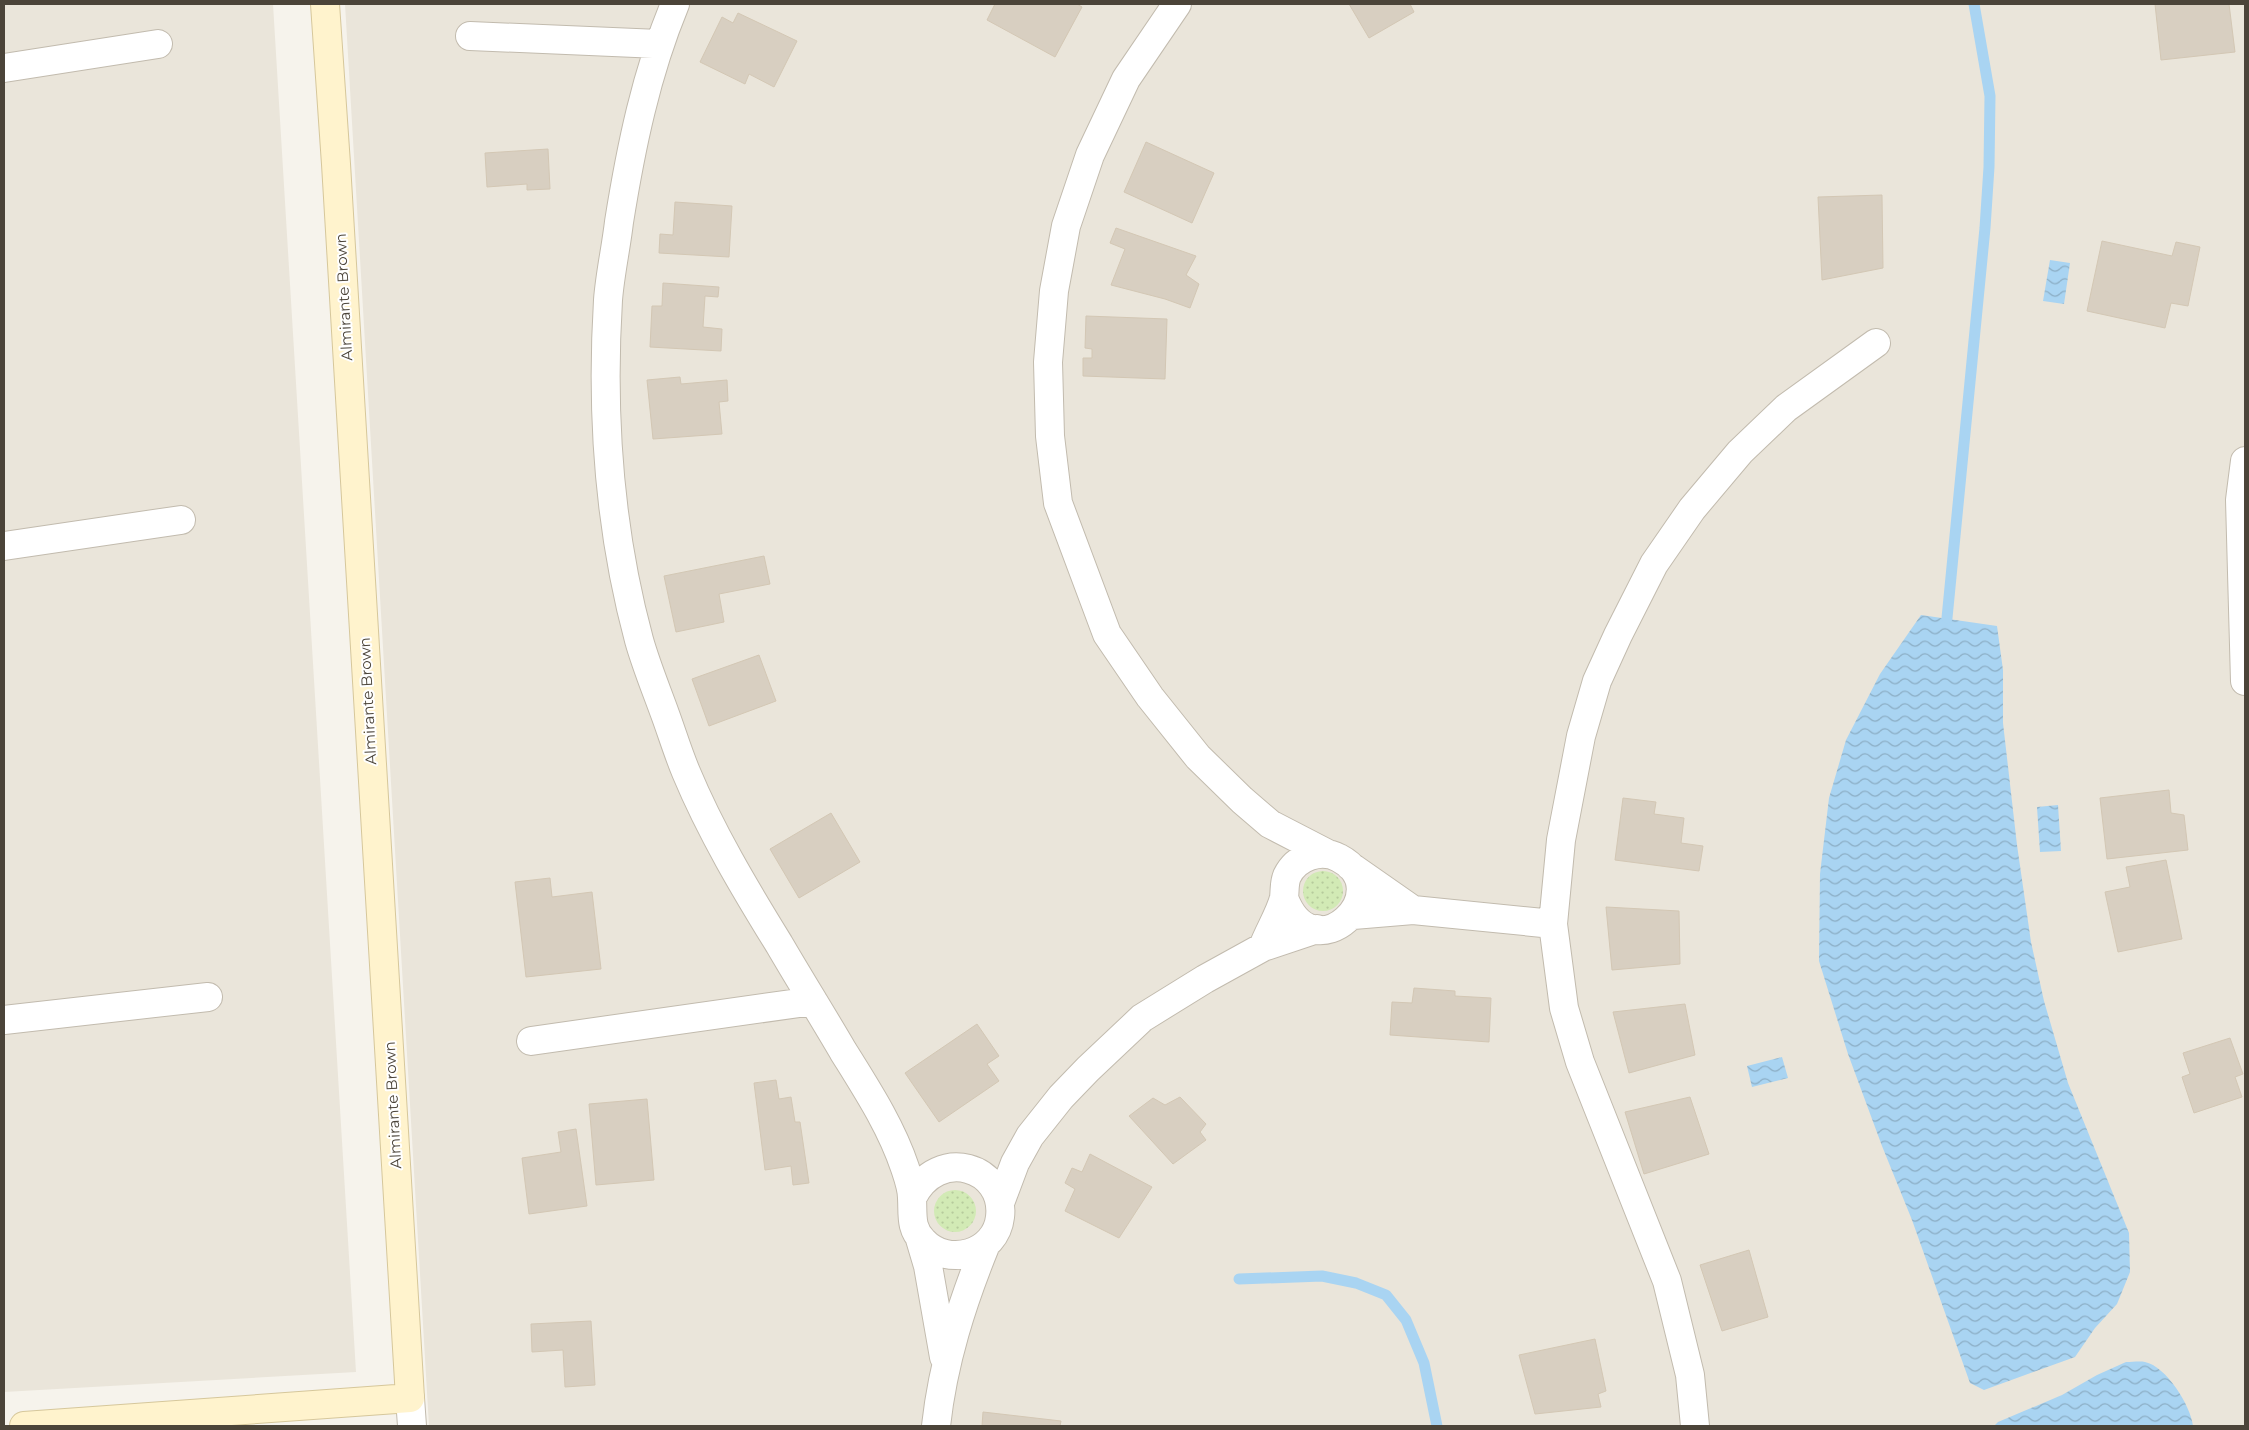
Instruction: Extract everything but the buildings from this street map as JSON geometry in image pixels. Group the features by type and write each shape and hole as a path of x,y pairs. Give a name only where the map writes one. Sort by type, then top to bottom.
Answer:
{"street":[{"name":"Almirante Brown","path":"324,4 337,184 410,1398"},
{"path":"675,4 659,44 644,95 626,176 608,296 605,412 615,529 639,642 686,773 740,879 862,1082 899,1150 909,1180 913,1226 920,1239 928,1266 946,1366"},
{"path":"1177,4 1126,78 1090,155 1066,226 1054,291 1048,362 1050,436 1058,502 1107,634 1150,697 1198,757 1270,824 1339,860 1413,910"},
{"path":"470,36 659,44"},
{"path":"4,68 158,44"},
{"path":"1695,1426 1690,1375 1667,1281 1580,1062 1564,1008 1553,924 1561,840 1581,736 1597,681 1618,634 1654,564 1692,509 1740,452 1786,408 1876,343"},
{"path":"2245,461 2240,500 2245,681"},
{"path":"4,546 181,520"},
{"path":"1263,947 1286,886 1295,865 1305,858 1316,854 1339,860 1357,877 1360,890 1359,903 1353,915 1343,924 1331,929 1304,926 1295,919 1286,886 1270,824"},
{"path":"1353,915 1413,910 1553,924"},
{"path":"920,1239 931,1249 944,1254 959,1256 974,1252 986,1244 996,1232 1000,1218 1000,1203 1015,1163 1030,1136 1061,1097 1088,1069 1142,1018 1205,979 1263,947 1318,929"},
{"path":"4,1020 208,997"},
{"path":"531,1042 813,1001"},
{"path":"972,1170 1002,1156 1030,1136"},
{"path":"899,1150 919,1162 942,1168"},
{"path":"912,1198 919,1185 929,1175 942,1168 957,1166 972,1170 990,1183 1000,1203"},
{"path":"931,1426 968,1290 986,1244"},
{"path":"24,1426 410,1398 412,1426"}],"shaded area":[{"path":"4,4 273,4 356,1372 4,1392"},
{"path":"345,4 2245,4 2245,1426 429,1426"}],"green space":[{"path":"1323,871 1337,877 1343,891 1337,905 1323,911 1309,905 1303,891 1309,877"},
{"path":"955,1190 970,1196 976,1211 970,1226 955,1232 940,1226 934,1211 940,1196"}],"water":[{"path":"2050,260 2070,263 2064,304 2043,301"},
{"path":"1921,615 1997,626 2003,670 2003,723 2017,845 2031,942 2044,1001 2068,1083 2129,1233 2130,1272 2117,1304 2095,1328 2075,1357 1984,1390 1970,1383 1912,1220 1848,1054 1819,961 1820,874 1829,798 1846,740 1880,674"},
{"path":"2058,805 2061,851 2040,852 2037,807"},
{"path":"1782,1057 1788,1078 1752,1087 1747,1066"},
{"path":"2126,1362 2145,1362 2161,1371 2176,1388 2188,1408 2193,1426 1994,1426 1998,1422 2062,1395 2097,1375"}],"waterway":[{"path":"1947,618 1985,228 1989,167 1990,96 1974,4"},
{"path":"1239,1279 1322,1276 1356,1283 1386,1295 1406,1320 1424,1363 1437,1426"}]}
